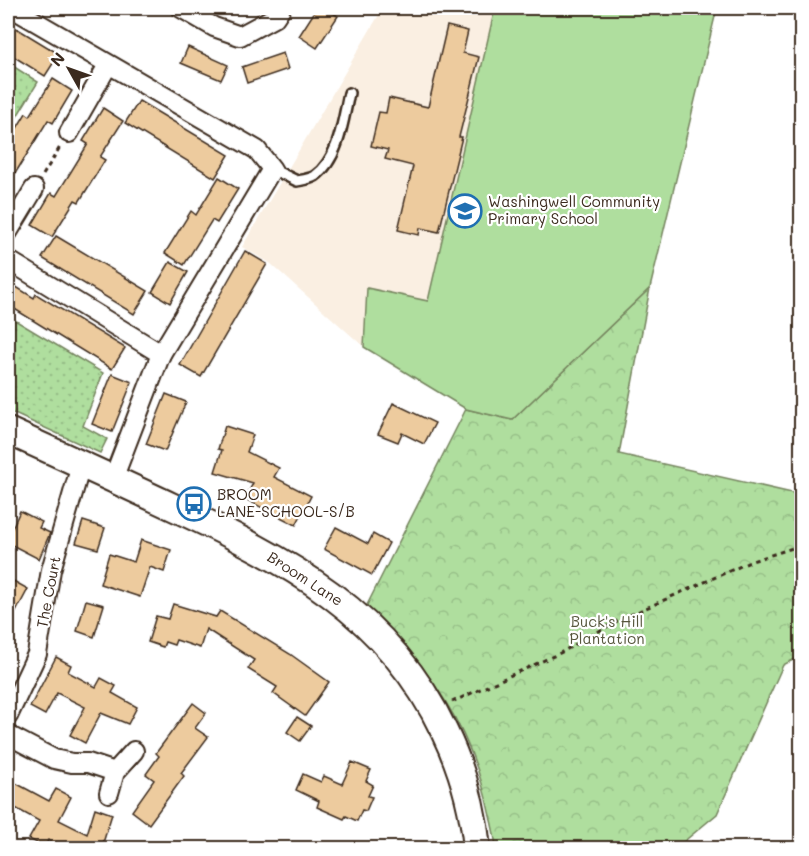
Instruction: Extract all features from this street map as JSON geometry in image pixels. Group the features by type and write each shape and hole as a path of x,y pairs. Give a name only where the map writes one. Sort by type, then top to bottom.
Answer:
{"street":[{"path":"12,8 257,150 272,169 161,354 113,479"},
{"path":"181,8 214,27 240,36 275,17 281,8"},
{"path":"69,133 108,65"},
{"path":"8,232 34,189"},
{"path":"8,260 161,354"},
{"name":"Broom Lane","path":"8,431 233,535 286,564 348,607 392,649 416,680 434,710 460,768 472,813 477,849"},
{"name":"The Court","path":"8,716 37,654 51,570 81,465"},
{"path":"8,735 54,759 72,763 88,763 115,772"},
{"path":"109,794 115,772 134,751"}],"lane":[{"path":"272,169 297,181 314,177 329,161 339,137 349,93"}],"path":[{"path":"34,189 69,133"},
{"path":"434,710 560,653 619,620 752,561 801,545"}],"shaded area":[{"name":"Washingwell Community Primary School","path":"383,8 717,8 650,288 466,409 364,347 270,263 242,247"}],"green space":[{"name":"Washingwell Community Primary School","path":"495,8 717,8 650,288 512,420 466,409 364,347 367,288 428,301"},
{"path":"8,63 38,82 8,131"},
{"name":"Buck's Hill Plantation","path":"650,288 619,454 801,495 801,656 783,665 717,814 676,848 496,848 481,782 459,726 428,675 409,651 366,607 466,409 512,420"},
{"path":"8,316 103,373 83,426 107,439 100,453 8,411"}],"building":[{"path":"317,8 325,8 338,16 317,48 299,36"},
{"path":"8,23 59,54 45,76 8,53"},
{"path":"447,26 468,31 463,53 479,57 439,232 420,228 419,235 398,230 413,166 385,159 388,150 371,146 379,112 386,113 389,98 428,107"},
{"path":"188,47 228,65 221,80 181,63"},
{"path":"283,53 288,69 247,83 242,67"},
{"path":"53,79 72,91 53,123 48,120 8,185 8,143 26,113 30,116"},
{"path":"139,101 229,155 215,178 125,123"},
{"path":"103,108 123,121 100,157 105,160 79,202 75,200 52,237 32,225 51,193 56,196 88,144 83,141"},
{"path":"219,177 238,189 217,223 212,220 184,265 165,253 191,211 196,215"},
{"path":"56,236 148,291 134,314 42,258"},
{"path":"245,251 267,264 201,377 180,365"},
{"path":"170,262 188,272 170,303 152,292"},
{"path":"8,282 34,298 36,294 125,348 112,369 8,305"},
{"path":"112,374 132,382 112,432 92,424"},
{"path":"166,394 186,402 165,451 146,444"},
{"path":"393,403 435,423 424,444 402,433 398,442 378,434"},
{"path":"225,426 253,435 247,452 279,468 274,477 311,496 296,525 245,499 253,483 215,472 222,450 218,449"},
{"path":"20,511 42,522 39,528 50,533 39,559 8,543 8,537"},
{"path":"83,521 105,528 98,549 76,543"},
{"path":"336,527 368,544 373,534 389,543 372,575 324,549"},
{"path":"141,540 171,550 164,572 150,567 140,597 100,584 109,554 134,562"},
{"path":"8,578 28,589 8,627"},
{"path":"86,600 104,605 94,637 77,631"},
{"path":"173,604 216,617 220,611 290,654 329,682 305,716 273,693 277,687 248,669 254,660 206,629 200,648 176,640 174,645 165,642 163,647 148,642 156,616 168,619"},
{"path":"56,657 71,665 68,672 96,687 101,678 116,686 112,693 137,707 128,724 101,713 85,743 70,735 85,707 57,693 45,715 30,707"},
{"path":"193,703 206,713 195,728 208,737 181,773 184,776 149,824 132,811 154,780 146,774 159,756 156,753"},
{"path":"297,717 311,726 300,741 287,732"},
{"path":"352,762 371,770 366,781 373,785 368,796 372,797 366,811 362,810 357,821 346,816 344,819 317,807 319,801 296,790 303,774 321,782 324,776 342,784"},
{"path":"8,779 49,801 56,789 71,797 59,820 87,834 95,808 112,814 103,843 113,849 63,849 48,840 45,847 29,839 39,821 8,804"}],"place":[{"name":"Washingwell Community Primary School","path":"465,211"},
{"name":"BROOM LANE-SCHOOL-S/B","path":"194,504"}]}
